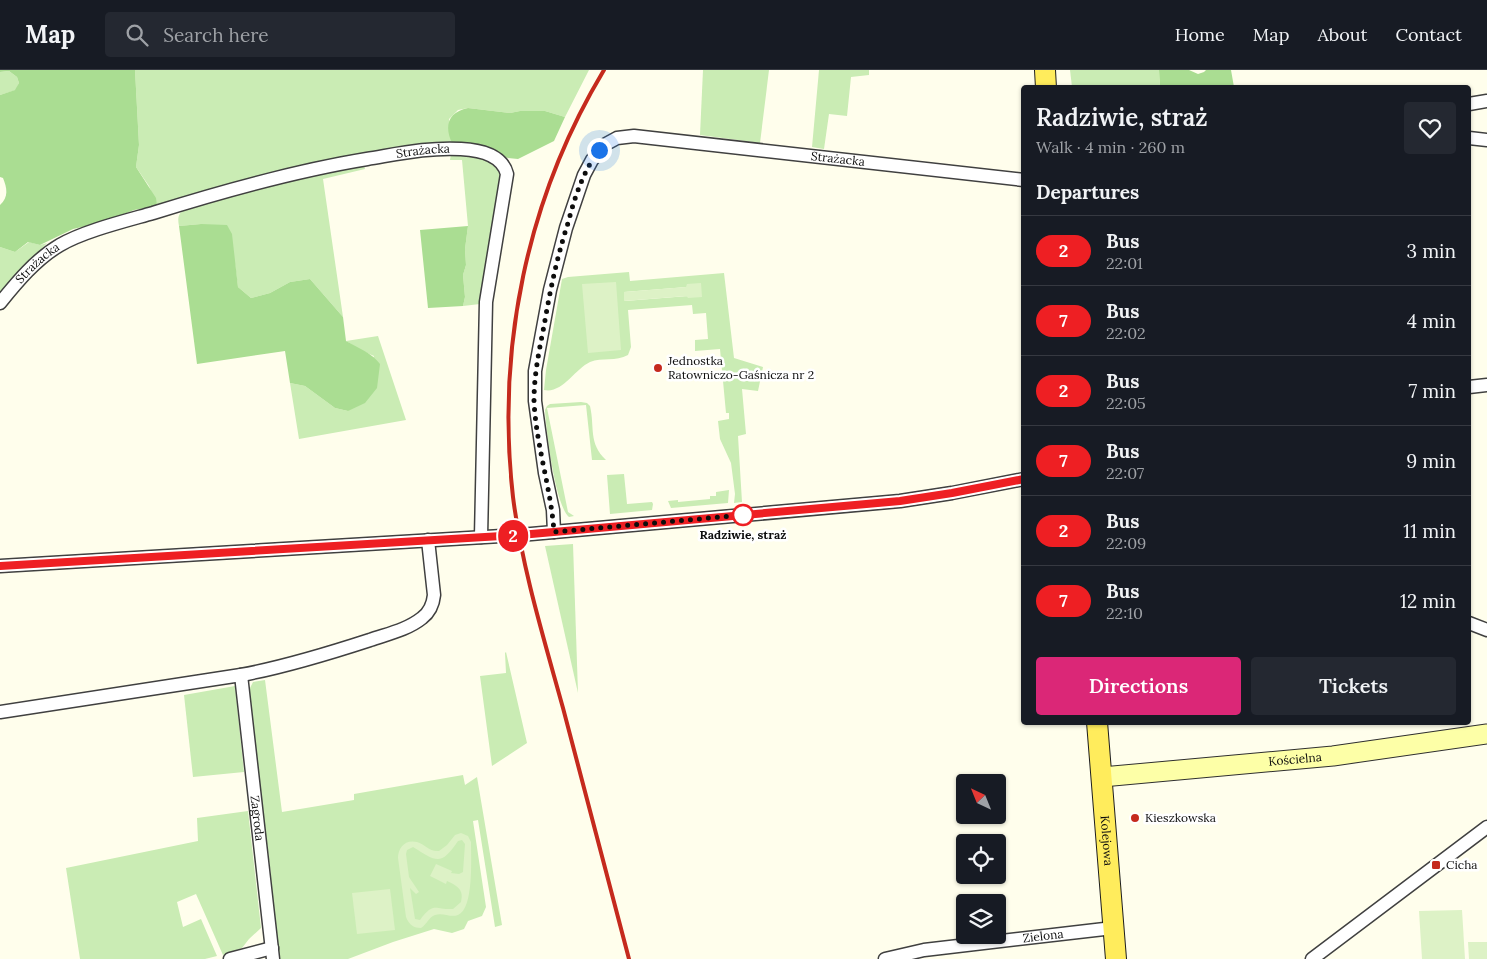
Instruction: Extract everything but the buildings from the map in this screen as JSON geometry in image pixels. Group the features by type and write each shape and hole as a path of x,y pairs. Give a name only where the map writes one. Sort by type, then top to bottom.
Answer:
{"main road":[{"path":"1045,70 1046,85"},
{"name":"Kolejowa","path":"1097,725 1116,959"},
{"name":"Kościelna","path":"1102,777 1333,756 1487,734"}],"street":[{"path":"1471,104 1487,101"},
{"name":"Strażacka","path":"554,532 535,413 535,371 555,266 578,188 592,160 606,144 617,138 634,136 1021,180"},
{"path":"1471,138 1487,140"},
{"name":"Strażacka","path":"0,303 35,264 60,245 107,227 218,194 319,167 415,151 462,149 497,158 505,166 507,174 486,302 481,537"},
{"path":"1471,387 1487,385"},
{"path":"0,566 554,532 900,501 1021,480"},
{"path":"0,712 274,669 327,654 405,628 424,617 433,604 434,595 428,540"},
{"path":"1471,624 1487,630"},
{"name":"Zagroda","path":"241,675 273,953"},
{"path":"1312,959 1487,827"},
{"name":"Zielona","path":"885,959 924,950 1113,928"},
{"path":"230,959 273,953"}],"green space":[{"path":"0,70 135,70 139,145 136,167 156,198 157,206 134,210 104,222 73,229 40,245 28,242 15,252 0,247 0,205 5,199 6,192 3,178 0,177 0,95 15,90 19,83 17,77 9,71 0,72"},
{"path":"135,70 589,70 565,117 545,111 510,113 468,108 458,110 449,119 452,143 414,144 413,146 157,206 149,186 136,167 139,145"},
{"path":"703,70 769,70 760,143 700,135"},
{"path":"819,70 869,70 869,75 851,77 847,116 829,114 824,149 812,147"},
{"path":"1070,70 1159,70 1160,85 1072,85"},
{"path":"1159,70 1189,70 1198,74 1206,70 1231,70 1234,85 1160,85"},
{"path":"9,71 17,77 19,83 16,90 0,95 0,72"},
{"path":"468,108 510,113 545,111 565,117 554,141 518,159 508,158 488,150 452,143 448,131 449,121 456,113"},
{"path":"462,153 489,162 501,175 483,300 480,304 463,306 465,297 463,275 466,265 465,249 468,226 462,160 450,160 451,154"},
{"path":"364,165 365,169 323,179 343,317 310,279 290,282 270,293 251,298 238,287 235,264 201,224 179,226 179,215 187,207 289,179"},
{"path":"201,224 227,225 232,234 238,287 251,298 270,293 290,282 310,279 343,317 346,341 369,354 380,364 377,388 365,403 348,411 335,408 305,386 290,383 285,351 197,364 179,226"},
{"path":"468,226 465,249 466,265 463,275 465,297 463,306 428,308 420,230"},
{"path":"29,242 40,245 47,243 0,294 0,247 15,252"},
{"path":"629,272 630,281 724,273 734,358 763,367 758,391 742,389 746,434 738,436 742,502 734,503 735,494 731,463 720,439 718,421 729,419 729,413 726,413 720,349 695,351 695,340 708,339 706,313 693,314 692,305 628,310 631,347 628,355 590,362 584,365 563,385 551,390 544,390 562,279","holes":["687,287 688,296 625,301 624,292"]},
{"path":"616,282 621,350 588,353 582,284"},
{"path":"701,283 702,297 688,298 687,296 624,301 624,292 686,287 687,284"},
{"path":"378,336 406,420 299,439 290,383 305,386 335,408 348,411 374,356 346,341"},
{"path":"587,403 590,406 594,441 600,454 606,460 592,460 586,405 547,408 568,512 574,516 569,517 559,498 549,449 545,410 550,404"},
{"path":"624,474 627,504 652,502 652,510 610,514 607,475"},
{"path":"729,490 728,503 671,508 668,501 710,499 710,496 716,496 716,492"},
{"path":"573,544 578,693 545,546"},
{"path":"506,652 527,743 492,766 480,676 506,673"},
{"path":"265,680 282,812 354,800 354,794 463,775 465,785 477,777 502,925 495,927 478,820 473,821 486,907 482,916 468,921 464,929 452,933 434,929 348,959 279,959 269,876 271,875 248,692 253,682"},
{"path":"235,686 244,772 193,777 184,695"},
{"path":"248,811 261,928 242,948 223,955 196,894 177,902 183,927 201,919 217,956 205,959 80,959 66,868 198,841 197,818"},
{"path":"461,833 468,836 471,842 471,882 467,903 463,911 458,915 435,915 421,928 414,927 406,917 398,858 399,851 403,845 413,841 432,850 439,851 455,835","holes":["462,840 465,844 463,872 459,874 451,873 452,871 436,864 430,876 446,884 447,881 457,887 462,894 461,902 453,909 432,908 420,920 415,919 410,888 416,894 419,892 409,877 407,850 413,847 428,856 438,859 447,855 458,841"]},
{"path":"390,889 395,930 357,934 352,893"},
{"path":"1462,910 1465,959 1422,959 1419,911"},
{"path":"1468,942 1487,942 1487,959 1469,959"}],"railway":[{"path":"604,70 577,119 555,170 537,222 523,276 514,330 509,385 509,441 513,497 528,577 629,959"}],"bus line":[{"name":"2","path":"0,566 520,535 900,501 1021,480"}],"place":[{"name":"Jednostka Ratowniczo-Gaśnicza nr 2","path":"658,368"},
{"name":"Radziwie, straż","path":"743,515"},
{"name":"Kieszkowska","path":"1135,818"},
{"name":"Cicha","path":"1436,865"}],"route":[{"path":"599,150 578,188 566,228 555,266 535,371 535,413 554,532 743,515"}]}
